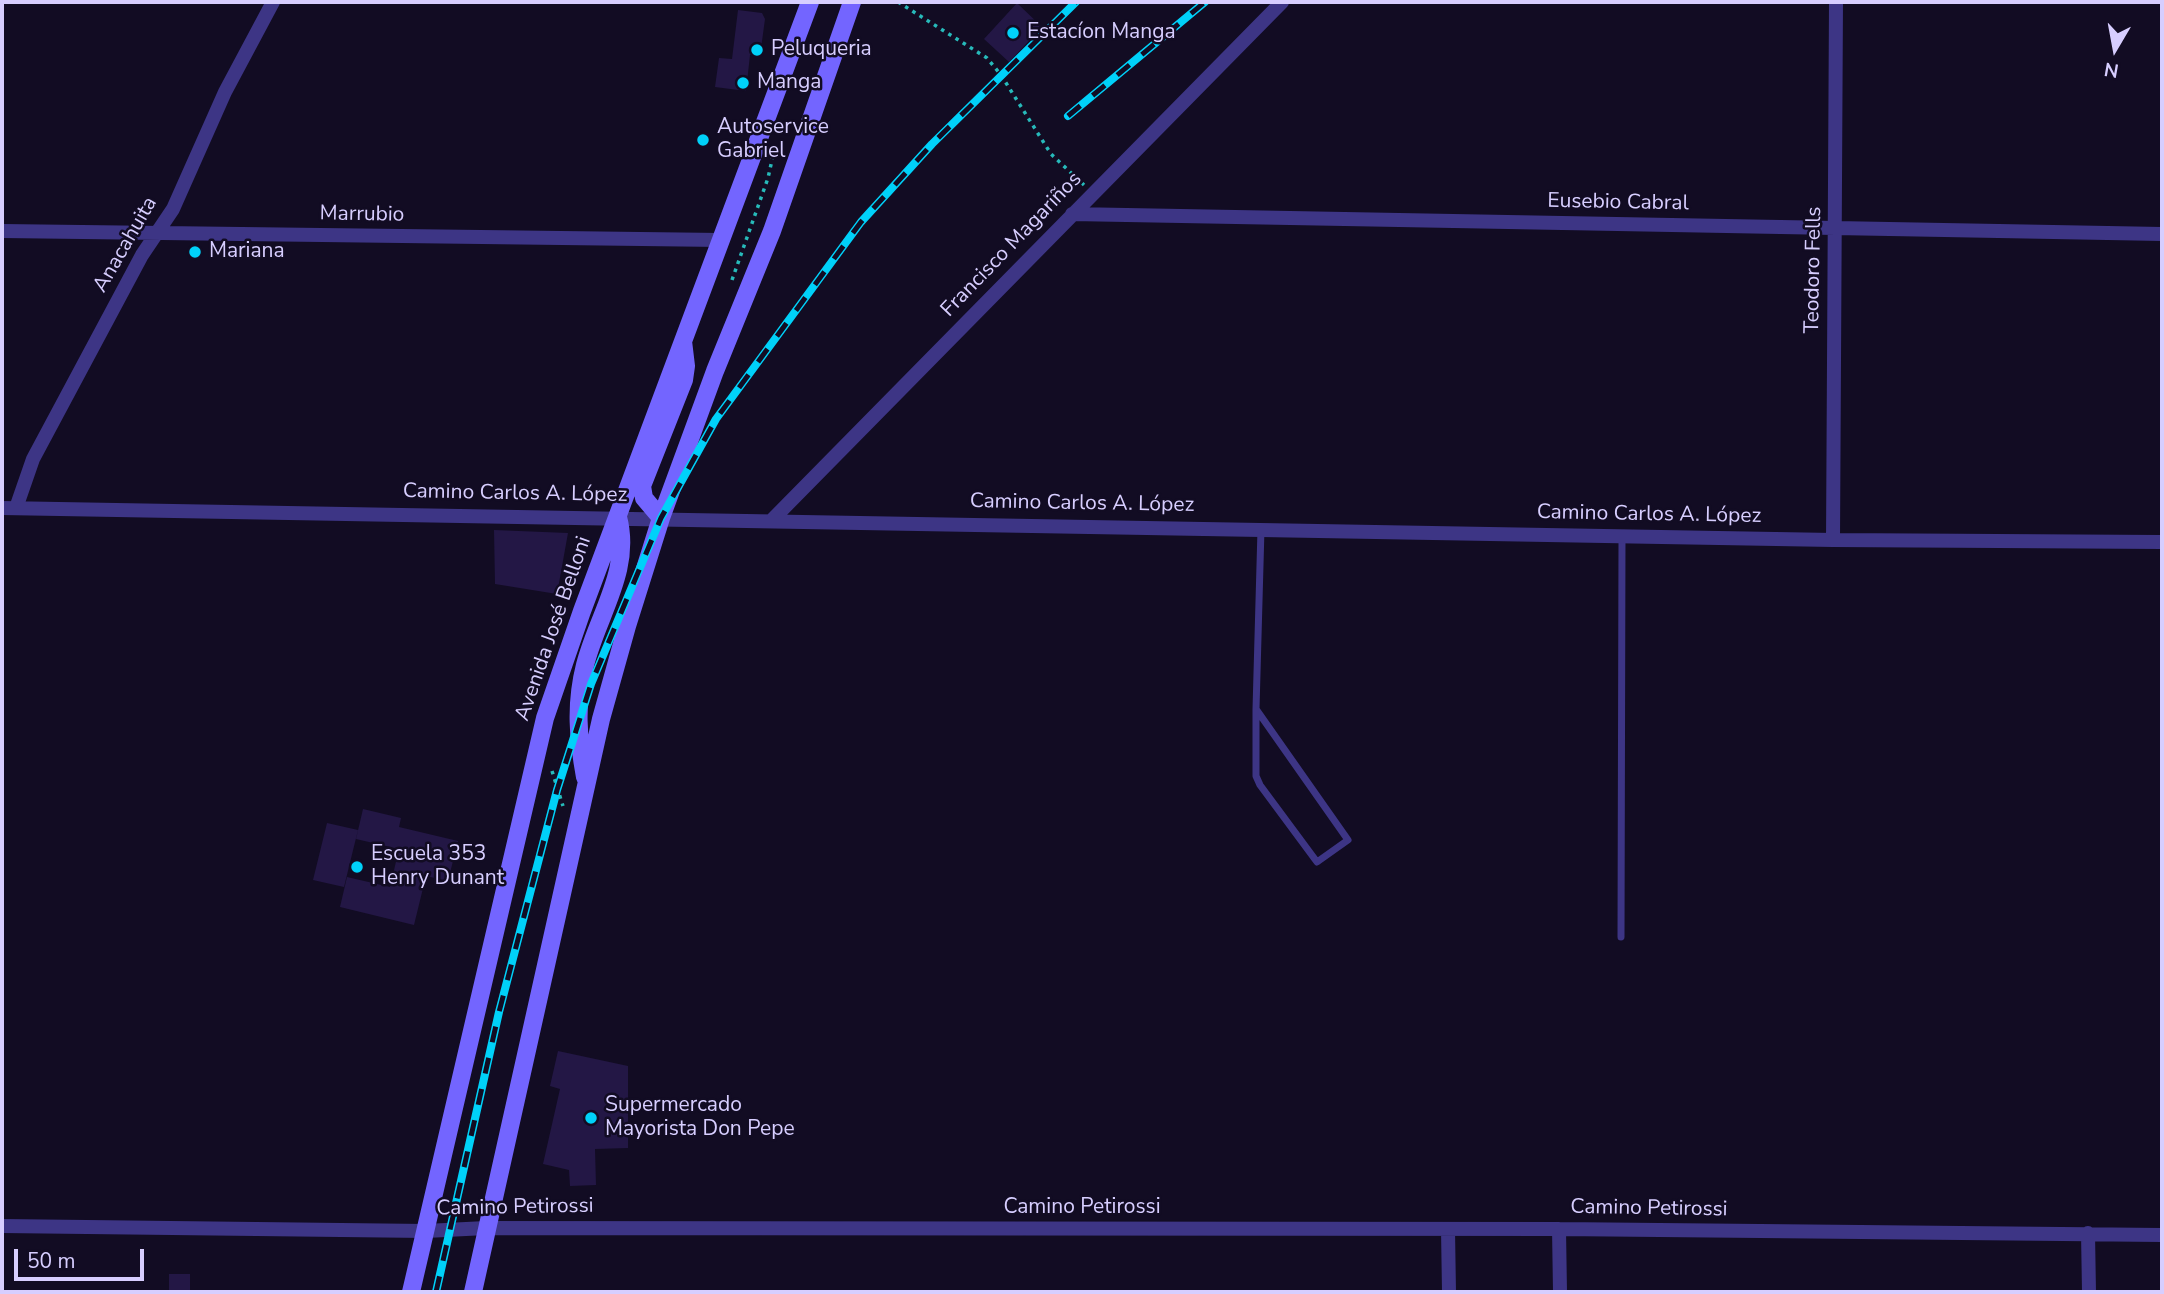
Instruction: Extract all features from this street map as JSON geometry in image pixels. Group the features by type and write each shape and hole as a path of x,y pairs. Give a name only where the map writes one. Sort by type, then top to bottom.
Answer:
{"main road":[{"name":"Avenida José Belloni","path":"411,1292 545,718 682,339 810,2"},
{"path":"474,1292 486,1228 586,788 626,626 661,518 715,372 772,231 852,2"},
{"path":"661,518 644,498 642,486 684,380 687,366 682,339"},
{"path":"586,788 576,728 579,692 592,639 622,561 624,539 618,517"}],"street":[{"name":"Anacahuita","path":"9,508 33,459 173,209 225,92 272,2"},
{"name":"Francisco Magariños","path":"774,519 1282,2"},
{"name":"Teodoro Fells","path":"1833,540 1836,2"},
{"name":"Eusebio Cabral","path":"1072,214 2162,234"},
{"name":"Marrubio","path":"2,231 721,240"},
{"name":"Camino Carlos A. López","path":"9,508 774,519 1833,540 2162,542"},
{"name":"Camino Petirossi","path":"2,1226 426,1231 486,1228 1559,1229 2162,1235"},
{"path":"1559,1229 1560,1292"},
{"path":"1448,1230 1449,1292"},
{"path":"2088,1233 2089,1292"}],"lane":[{"path":"1256,709 1348,839 1317,862 1256,776 1256,709 1261,528"},
{"path":"1621,937 1622,536"}],"path":[{"path":"898,2 986,58 1001,75 1051,154 1093,193"},
{"path":"727,292 768,178 776,143"},
{"path":"551,766 564,808 563,818"}],"building":[{"name":"Estacíon Manga","path":"1017,3 1042,27 1009,62 984,39"},
{"path":"738,10 762,13 765,19 760,56 750,55 746,91 715,87 719,58 732,59"},
{"path":"494,530 568,533 557,594 495,584"},
{"path":"363,809 401,818 399,827 458,841 448,881 426,876 414,925 340,907 347,877 390,887 399,849 356,839"},
{"path":"327,823 358,830 344,887 313,880"},
{"name":"Supermercado Mayorista Don Pepe","path":"558,1051 628,1066 628,1148 595,1149 596,1185 570,1186 569,1170 543,1164 560,1089 550,1086"},
{"path":"169,1274 190,1274 190,1292 169,1292"}],"railway":[{"path":"436,1292 499,1012 557,790 591,684 661,518 716,419 861,222 932,144 1076,2"},
{"path":"1068,116 1205,2"}],"place":[{"name":"Estacíon Manga","path":"1013,33"},
{"name":"Peluqueria","path":"757,50"},
{"name":"Manga","path":"743,83"},
{"name":"Autoservice Gabriel","path":"703,140"},
{"name":"Mariana","path":"195,252"},
{"name":"Escuela 353 Henry Dunant","path":"357,867"},
{"name":"Supermercado Mayorista Don Pepe","path":"591,1118"}]}
